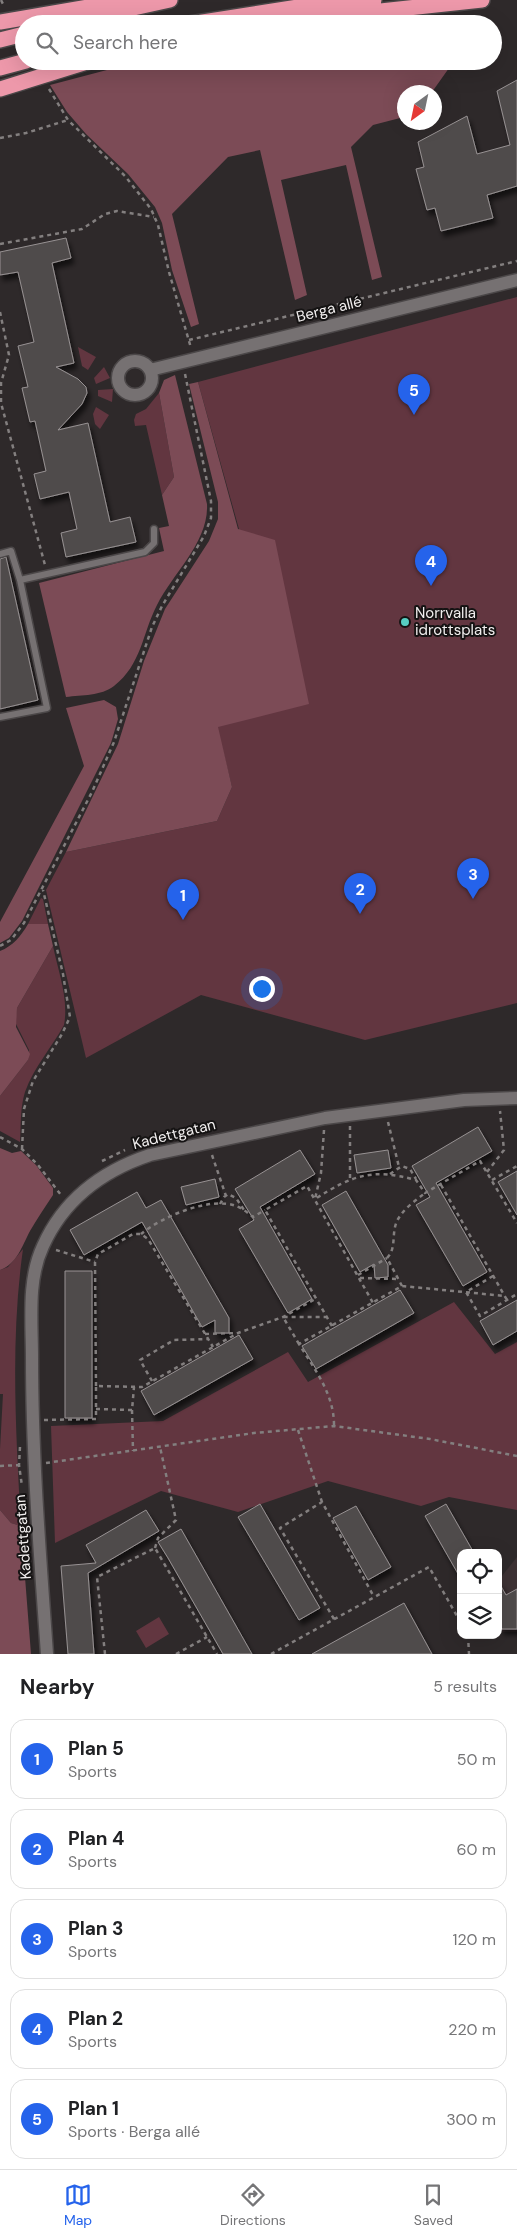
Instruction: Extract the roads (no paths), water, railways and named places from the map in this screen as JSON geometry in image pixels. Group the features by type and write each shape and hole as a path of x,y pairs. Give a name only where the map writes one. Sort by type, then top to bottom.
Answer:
{"highway":[{"path":"41,15 129,0"},
{"path":"102,15 170,0"},
{"path":"247,15 304,6 374,0"},
{"path":"343,15 482,0"},
{"path":"0,22 15,19"},
{"path":"0,40 15,36"},
{"path":"0,68 15,64"},
{"path":"0,89 61,70"}],"street":[{"name":"Berga allé","path":"150,370 517,280"},
{"name":"Kadettgatan","path":"48,1654 32,1420 32,1288 42,1247 64,1211 94,1183 128,1162 207,1142 350,1114 464,1100 517,1098"}],"lane":[{"path":"20,580 144,552 154,544 154,529"},
{"path":"0,554 11,551 20,580 47,708 0,718"}],"place":[{"name":"Plan 1","path":"414,415"},
{"name":"Plan 2","path":"431,586"},
{"name":"Norrvalla idrottsplats","path":"405,622"},
{"name":"Plan 3","path":"473,899"},
{"name":"Plan 4","path":"360,914"},
{"name":"Plan 5","path":"183,920"}]}
